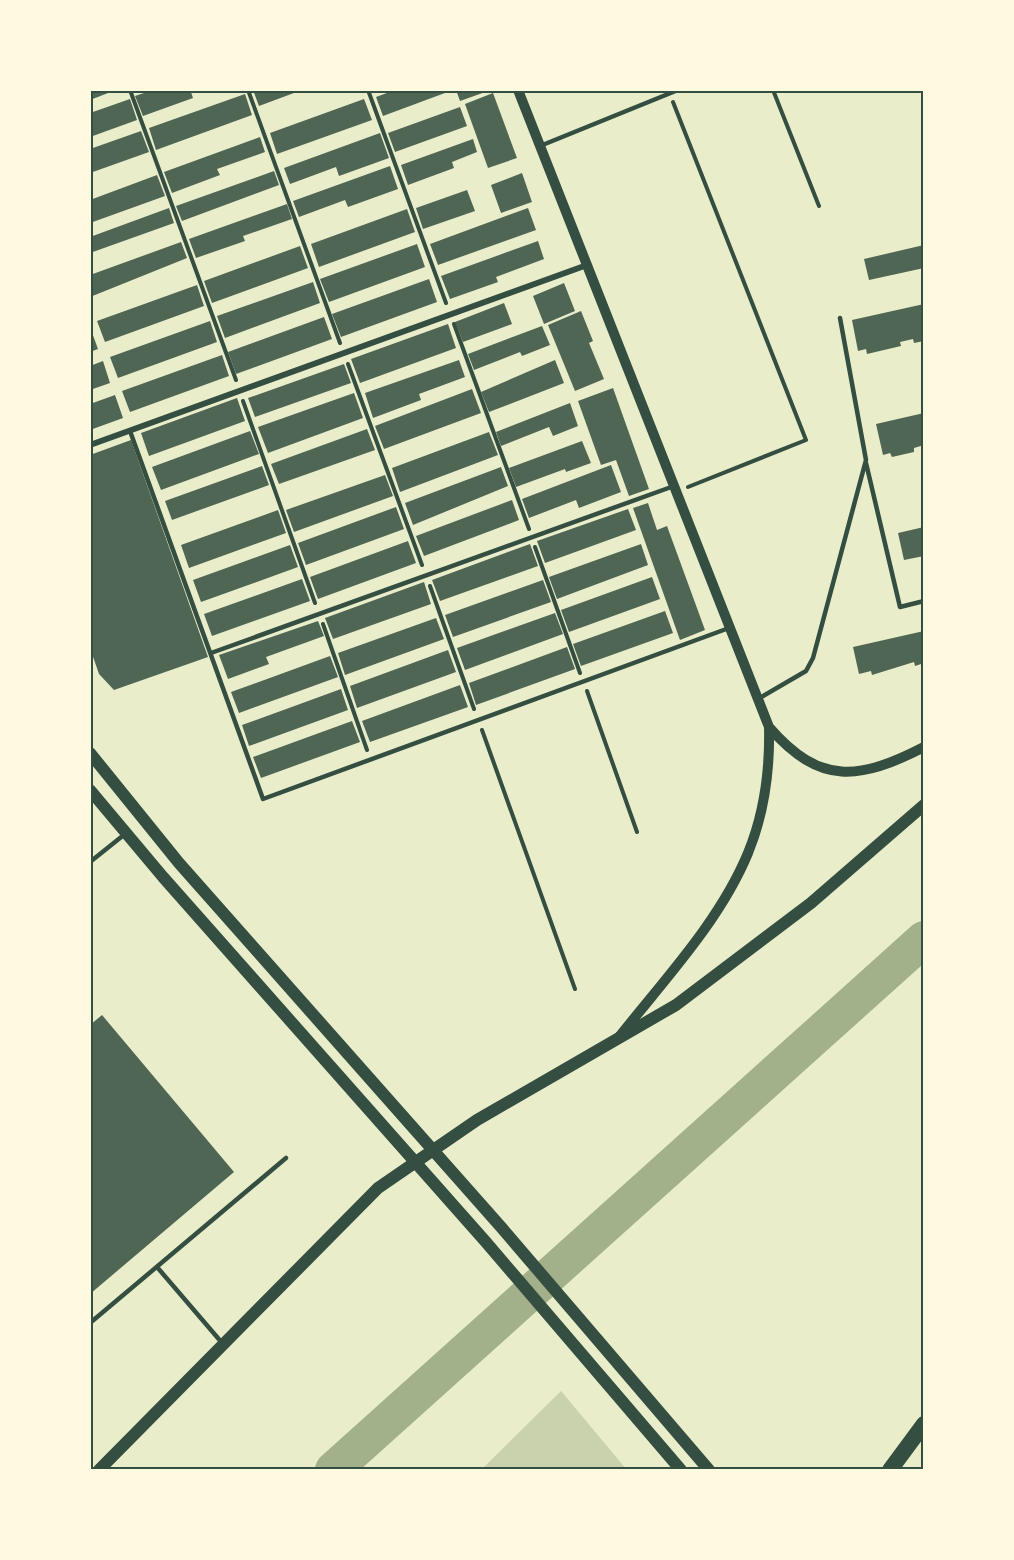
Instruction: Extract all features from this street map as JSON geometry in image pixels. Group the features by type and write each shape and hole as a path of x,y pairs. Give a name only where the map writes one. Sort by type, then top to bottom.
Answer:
{"highway":[{"path":"890,1470 924,1424"}],"main road":[{"path":"90,753 179,863 432,1149 709,1470"},
{"path":"90,790 125,834 414,1161 681,1470"},
{"path":"99,1470 378,1188 414,1161 477,1120 676,1005 760,943 924,805"}],"street":[{"path":"518,90 769,727 788,749 808,762 830,770 870,770 888,765 924,747"},
{"path":"90,445 587,265"},
{"path":"615,1042 733,884 748,853 759,819 770,765 769,727"}],"lane":[{"path":"540,146 678,90"},
{"path":"840,318 866,460 900,606 924,602"},
{"path":"130,431 263,799 729,628"},
{"path":"758,699 806,671 813,658 866,460"},
{"path":"211,653 532,537 675,489"},
{"path":"90,862 125,834"},
{"path":"90,1323 286,1158"},
{"path":"157,1267 223,1344"}],"path":[{"path":"130,90 371,759"},
{"path":"248,90 575,989"},
{"path":"368,90 532,537 637,832"},
{"path":"773,90 819,206"},
{"path":"670,93 806,440 675,489"}],"green space":[{"path":"561,1391 627,1470 481,1470"}],"building":[{"path":"90,90 116,90 90,100"},
{"path":"153,90 195,90 191,92 193,98 143,116 135,96"},
{"path":"253,90 302,90 259,106"},
{"path":"395,90 453,90 383,116 376,97"},
{"path":"456,90 491,90 460,101"},
{"path":"493,93 517,158 488,168 465,104"},
{"path":"245,94 252,115 156,150 149,128"},
{"path":"130,99 137,120 90,137 90,113"},
{"path":"364,99 372,120 277,154 270,133"},
{"path":"460,107 467,126 395,152 388,133"},
{"path":"141,131 149,152 90,173 90,149"},
{"path":"380,133 389,158 339,176 336,167 290,184 284,168"},
{"path":"260,137 265,152 217,169 220,175 172,193 164,172"},
{"path":"473,139 477,152 452,162 454,168 408,185 401,165"},
{"path":"390,166 398,189 348,207 345,200 299,217 293,201"},
{"path":"274,171 279,185 182,221 176,206"},
{"path":"522,173 532,202 501,213 491,185"},
{"path":"157,175 165,196 90,223 90,200"},
{"path":"467,190 475,211 423,229 416,208"},
{"path":"287,204 292,219 243,236 245,241 196,258 189,239"},
{"path":"169,208 174,223 90,253 90,237"},
{"path":"528,208 536,230 438,265 430,244"},
{"path":"407,209 415,232 319,267 311,244"},
{"path":"538,241 544,259 496,277 498,282 450,299 441,276"},
{"path":"181,242 187,258 90,297 90,275"},
{"path":"417,244 425,267 329,302 320,279"},
{"path":"924,245 924,268 869,280 864,259"},
{"path":"300,246 308,268 212,303 204,281"},
{"path":"429,279 437,302 341,337 332,314"},
{"path":"313,282 320,303 225,338 217,316"},
{"path":"564,283 575,311 544,324 533,296"},
{"path":"197,285 204,306 105,342 97,321"},
{"path":"504,303 512,324 463,342 455,322"},
{"path":"924,304 924,341 914,343 913,339 900,342 901,346 867,354 866,349 858,351 852,320"},
{"path":"581,311 593,341 589,343 604,379 575,391 548,325"},
{"path":"324,317 332,339 236,374 228,352"},
{"path":"210,321 217,342 118,378 110,357"},
{"path":"448,324 456,348 360,383 351,359"},
{"path":"542,326 550,345 522,356 520,352 474,370 468,354"},
{"path":"90,327 98,349 90,352"},
{"path":"222,355 229,376 130,412 122,391"},
{"path":"459,360 465,377 419,394 421,400 373,418 365,393"},
{"path":"555,360 564,383 489,412 481,392"},
{"path":"103,361 110,383 90,390 90,366"},
{"path":"344,364 351,383 255,417 248,398"},
{"path":"613,388 649,489 629,496 616,460 601,465 578,401"},
{"path":"472,389 481,413 384,449 375,426"},
{"path":"354,393 363,418 268,453 258,427"},
{"path":"115,395 123,418 90,430 90,404"},
{"path":"237,398 245,421 149,456 141,433"},
{"path":"570,403 578,426 553,436 549,427 501,446 496,432"},
{"path":"924,413 924,445 914,448 914,452 892,457 890,453 883,455 876,424"},
{"path":"367,429 375,450 279,484 271,464"},
{"path":"250,431 259,454 161,490 152,467"},
{"path":"489,432 498,455 400,492 392,468"},
{"path":"131,440 208,657 114,690 99,674 90,648 90,455"},
{"path":"582,441 591,463 566,472 565,469 516,487 509,468"},
{"path":"611,465 621,492 579,508 576,500 529,518 522,499"},
{"path":"262,466 269,485 172,520 165,501"},
{"path":"501,467 508,486 413,525 405,503"},
{"path":"385,475 393,496 294,532 286,510"},
{"path":"512,500 519,520 424,556 416,536"},
{"path":"648,503 657,530 667,526 705,630 680,640 633,508"},
{"path":"396,507 404,529 306,565 298,543"},
{"path":"628,509 636,530 545,563 537,541"},
{"path":"278,510 286,533 189,568 181,545"},
{"path":"924,527 924,556 904,560 898,533"},
{"path":"408,541 416,563 318,599 310,577"},
{"path":"530,544 538,566 440,601 432,580"},
{"path":"641,544 648,565 557,599 549,577"},
{"path":"290,545 298,567 201,602 193,580"},
{"path":"652,577 660,599 569,632 561,610"},
{"path":"302,579 310,601 212,636 204,614"},
{"path":"543,580 551,602 453,637 445,615"},
{"path":"424,582 431,604 333,639 325,618"},
{"path":"665,611 673,633 581,666 573,644"},
{"path":"555,613 563,634 465,670 457,648"},
{"path":"436,618 444,639 345,675 338,653"},
{"path":"318,621 324,636 266,657 269,664 228,679 219,655"},
{"path":"924,631 924,663 915,666 914,662 872,675 871,671 859,674 853,647"},
{"path":"567,647 575,669 476,705 469,683"},
{"path":"448,650 456,672 357,708 350,686"},
{"path":"330,656 338,677 239,713 231,692"},
{"path":"460,685 468,707 370,742 362,721"},
{"path":"341,689 348,710 249,746 242,725"},
{"path":"352,721 360,742 261,778 253,757"},
{"path":"102,1015 234,1172 90,1294 90,1025"}],"waterway":[{"path":"333,1470 924,939"}]}
